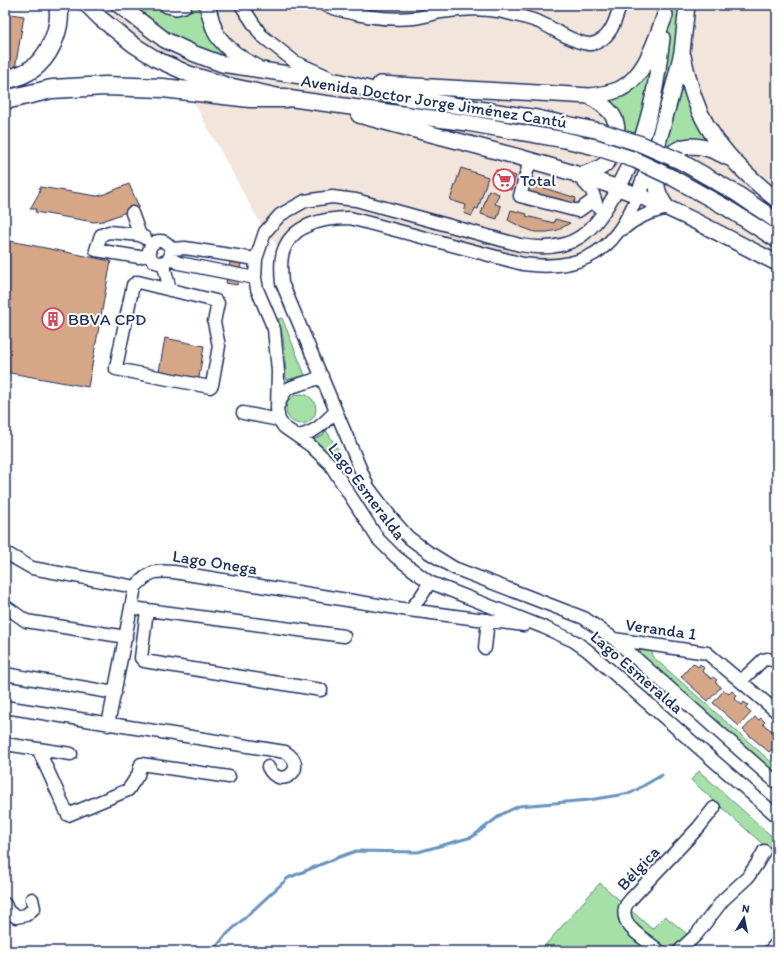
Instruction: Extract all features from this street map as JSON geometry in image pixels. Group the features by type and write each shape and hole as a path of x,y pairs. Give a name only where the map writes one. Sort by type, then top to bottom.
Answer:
{"highway":[{"path":"5,79 13,79 38,65 55,40 59,12 58,5"},
{"path":"5,100 52,90 105,86 163,88 250,98 286,98"}],"main road":[{"name":"Avenida Doctor Jorge Jiménez Cantú","path":"87,5 100,18 134,45 156,59 188,74 286,98 383,110 467,123 565,140 595,147 635,160 673,178 727,208 777,240"},
{"name":"Avenida Doctor Jorge Jiménez Cantú","path":"119,5 165,40 195,54 222,64 341,82 401,97 543,119 600,131 641,144 680,161 736,193 777,221"},
{"path":"167,5 176,7 184,5"},
{"path":"207,5 217,34 230,49 244,62 273,72"},
{"path":"638,196 658,143 682,52 687,5"},
{"path":"341,82 590,96 604,94 621,88 630,82 643,66 653,48 665,10"},
{"path":"618,188 643,137 650,112 658,70 665,10"},
{"path":"682,52 694,98 715,138 730,158 777,200"},
{"path":"578,176 604,165 614,150 618,130 614,117 607,108 590,96"},
{"path":"308,101 530,161 618,188 667,208 777,263"},
{"path":"667,208 660,196 657,184 663,164 674,151 690,146 705,147 730,158"},
{"path":"636,151 638,196"}],"street":[{"path":"241,5 261,35 295,62 341,82"},
{"path":"325,5 367,16 399,18 414,18 466,9 486,9 521,16 540,23 570,39 591,45 603,39 610,31 620,5"},
{"path":"530,161 520,196 578,211 595,199"},
{"path":"578,176 592,192 595,199 598,220"},
{"path":"278,415 278,371 274,329 257,289 255,278 256,259 265,232 280,215 305,201 332,197 356,200 520,245 541,248 555,247 574,241 586,234 610,203 618,188"},
{"name":"Lago Esmeralda","path":"638,196 617,233 601,249 588,257 573,263 561,265 538,266 511,261 350,218 328,219 315,222 292,236 283,252 281,270 282,283 368,487 408,537 428,552 454,568 577,614 584,618 614,640 777,783"},
{"path":"617,233 633,220 646,214 667,208"},
{"path":"132,214 140,234 151,249 151,257 156,262 185,248 256,259"},
{"path":"140,234 109,232 101,235 96,250 139,257 160,241 163,241 169,246 167,256 170,290"},
{"path":"167,256 179,263 255,278"},
{"path":"138,282 170,290 216,301 218,303 214,322 219,346 212,386 210,388 116,369 133,285 138,282"},
{"path":"278,415 286,391 290,387 322,376"},
{"path":"278,382 290,387"},
{"path":"299,436 309,434 317,429 336,411"},
{"path":"243,413 278,415"},
{"name":"Lago Esmeralda","path":"278,415 284,427 299,436 330,464 378,539 396,557 429,582 544,627 574,641 777,816"},
{"path":"5,554 6,553 32,568 134,587 126,637 108,725"},
{"name":"Lago Onega","path":"134,587 146,576 158,571 174,572 409,610 544,627"},
{"path":"409,610 418,602 425,592 429,582"},
{"path":"5,606 26,621 126,637"},
{"path":"131,608 344,636"},
{"path":"147,610 141,658 144,661 321,690"},
{"path":"485,648 488,620"},
{"name":"Veranda 1","path":"614,640 707,653 777,712"},
{"path":"741,681 763,660 767,659 777,661"},
{"path":"5,674 115,693"},
{"path":"5,707 108,725 285,752 292,756 296,763 295,770 291,775 284,778 275,776 268,767"},
{"path":"5,744 71,754"},
{"path":"38,749 68,815 128,790 138,775 141,764 229,777"},
{"name":"Bélgica","path":"659,951 629,926 625,908 630,900 699,827 714,808"},
{"path":"679,951 696,934 723,900 748,878 764,851"},
{"path":"5,904 8,911 16,917 26,915 34,908 32,899"},
{"path":"770,951 777,943"}],"shaded area":[{"path":"87,5 777,5 777,263 639,196 601,249 553,266 364,221 315,222 283,252 265,232 175,68"}],"green space":[{"path":"119,5 207,5 210,14 244,62 222,64"},
{"path":"666,5 687,5 687,75 730,158 674,151 643,137 618,130 604,94 630,81 665,15"},
{"path":"282,318 305,375 286,380 283,337 278,319"},
{"path":"301,394 312,398 316,409 312,420 301,424 290,420 286,409 290,398"},
{"path":"326,430 339,451 335,464 312,440 323,435"},
{"path":"616,641 653,644 652,656 777,767 777,783"},
{"path":"699,771 777,841 777,857 691,780"},
{"path":"600,883 652,929 665,916 692,938 679,951 540,951"}],"building":[{"path":"5,13 24,16 15,69 5,68"},
{"path":"461,168 488,177 478,209 475,208 472,216 464,213 466,205 450,200"},
{"name":"Total","path":"496,170 516,176 511,190 492,183"},
{"name":"Total","path":"528,183 576,198 573,206 526,192"},
{"path":"129,184 139,207 103,221 94,222 35,212 36,209 30,209 39,193 40,187 97,196"},
{"path":"489,190 499,194 495,204 501,206 497,219 481,214"},
{"path":"511,210 527,214 526,216 554,223 555,219 570,223 558,230 535,232 508,220"},
{"name":"BBVA CPD","path":"5,240 111,261 88,387 5,372"},
{"path":"232,252 243,253 237,285 226,283"},
{"path":"165,338 204,346 198,384 158,377"},
{"path":"693,663 698,667 700,664 704,668 702,671 712,679 713,677 717,680 715,682 721,687 708,701 681,677"},
{"path":"724,690 729,694 732,691 737,695 734,698 742,705 744,702 748,705 745,708 751,713 739,726 713,703"},
{"path":"755,717 759,720 761,718 765,722 763,724 772,731 774,729 777,731 777,744 769,752 743,730"},
{"path":"777,752 777,761 773,757"}],"waterway":[{"path":"213,951 225,936 288,878 339,857 356,851 418,852 472,837 502,814 519,806 589,800 631,793 662,775"}],"place":[{"name":"Total","path":"504,180"},
{"name":"BBVA CPD","path":"53,319"}]}
